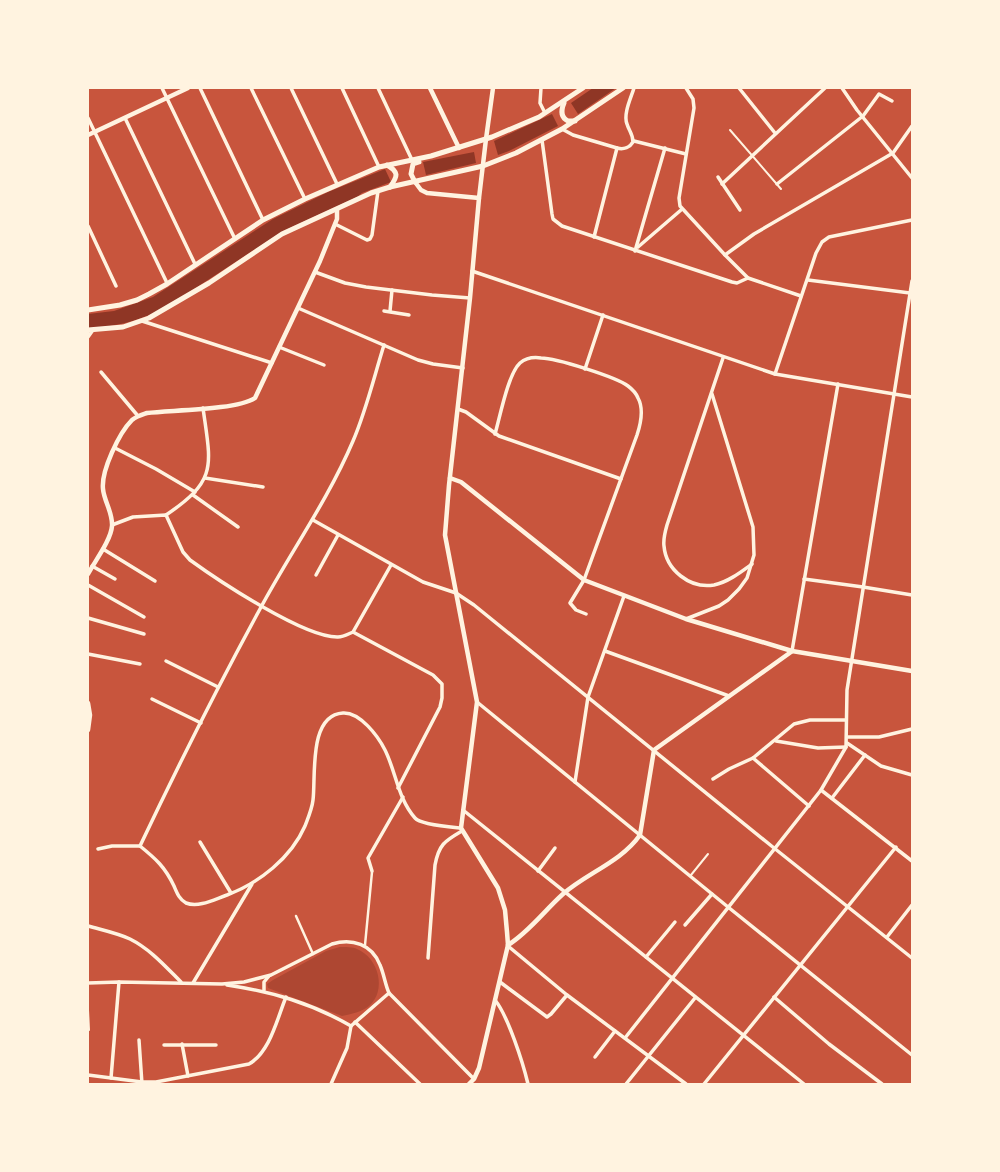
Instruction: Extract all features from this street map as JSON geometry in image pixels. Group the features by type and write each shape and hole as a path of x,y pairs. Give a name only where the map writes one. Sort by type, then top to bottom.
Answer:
{"main road":[{"path":"88,310 120,306 137,300 167,284 263,220 337,184 379,167 431,156 486,139 545,113 583,88"},
{"path":"90,330 123,327 156,315 282,234 378,191 482,166 542,140 623,88"},
{"path":"565,100 562,115 565,120 573,121"},
{"path":"415,182 411,174 413,164 431,156"},
{"path":"387,165 396,173 390,187"}],"street":[{"path":"162,88 235,239"},
{"path":"88,135 188,88"},
{"path":"200,88 263,220"},
{"path":"251,88 304,199"},
{"path":"290,88 337,184"},
{"path":"341,88 379,167"},
{"path":"378,88 412,160"},
{"path":"430,88 459,148"},
{"path":"469,1084 479,1068 508,946 503,899 491,874 462,830 477,702 445,535 482,166 493,88"},
{"path":"541,88 540,103 545,113"},
{"path":"562,129 617,149 632,145 632,133 625,121 634,88"},
{"path":"686,88 694,103 679,202 681,210 748,278 801,296"},
{"path":"740,88 775,133"},
{"path":"722,184 825,88"},
{"path":"842,88 912,178"},
{"path":"777,184 863,116 879,94 892,101"},
{"path":"88,118 167,284"},
{"path":"125,118 196,265"},
{"path":"725,255 754,234 892,153 912,126"},
{"path":"542,140 553,219 562,226 732,282 737,283 748,278"},
{"path":"634,141 686,154"},
{"path":"636,249 665,148"},
{"path":"594,237 617,149"},
{"path":"718,177 740,210"},
{"path":"415,182 427,193 479,198"},
{"path":"335,224 367,240 370,239 378,191"},
{"path":"88,573 111,533 111,513 103,486 104,475 127,427 138,416 225,406 252,400 258,394 315,272 337,219 337,210"},
{"path":"636,249 681,210"},
{"path":"775,374 816,253 825,239 912,220"},
{"path":"88,226 116,286"},
{"path":"472,271 775,374 912,397"},
{"path":"315,272 345,283 432,296 470,298"},
{"path":"808,280 911,294"},
{"path":"625,1038 821,790 847,742 847,690 912,281"},
{"path":"390,311 392,290"},
{"path":"299,308 426,363 463,368"},
{"path":"384,311 409,315"},
{"path":"585,369 603,315"},
{"path":"142,321 272,363"},
{"path":"88,337 90,330"},
{"path":"140,846 218,687 261,606 313,520 354,439 384,345"},
{"path":"279,346 324,365"},
{"path":"723,357 667,525 664,547 672,568 692,583 704,586 723,583 752,564"},
{"path":"495,434 510,382 521,363 531,358 557,360 626,384 639,398 640,426 584,580 570,603 576,610 586,614"},
{"path":"101,372 138,416"},
{"path":"508,946 565,892 619,855 640,835 654,750 792,651 838,384"},
{"path":"686,619 719,606 739,589 752,564 755,541 712,394"},
{"path":"112,525 134,517 166,515 194,494 205,478 209,460 203,408"},
{"path":"458,409 495,434 621,480"},
{"path":"115,448 156,469 238,527"},
{"path":"205,478 263,488"},
{"path":"450,478 461,482 584,580 686,619 792,651 912,671"},
{"path":"166,515 183,552 190,560 261,606 324,636 337,638 353,632 391,565"},
{"path":"313,520 423,582 456,593 474,604 912,958"},
{"path":"316,575 338,535"},
{"path":"102,548 155,581"},
{"path":"92,566 115,579"},
{"path":"804,579 912,595"},
{"path":"88,585 144,617"},
{"path":"575,782 588,697 624,596"},
{"path":"88,618 144,634"},
{"path":"353,632 433,675 442,684 440,707 398,788"},
{"path":"605,651 729,696"},
{"path":"88,654 140,664"},
{"path":"166,661 218,687"},
{"path":"152,699 201,723"},
{"path":"477,702 912,1055"},
{"path":"88,703 88,730"},
{"path":"97,849 140,846 165,869 179,898 184,902 195,905 242,890 279,862 301,834 313,801 314,764 320,733 328,719 335,714 351,713 369,727 385,750 398,788 418,821 462,830"},
{"path":"713,779 753,758 794,724 810,720 847,720"},
{"path":"776,741 818,748 912,729"},
{"path":"847,742 881,766 912,775"},
{"path":"832,798 865,755"},
{"path":"753,758 809,806"},
{"path":"821,790 912,861"},
{"path":"365,946 372,871 368,858 403,797"},
{"path":"463,810 804,1084"},
{"path":"428,958 438,852 446,841 462,830"},
{"path":"200,842 231,893"},
{"path":"704,1084 896,847"},
{"path":"538,871 555,848"},
{"path":"193,983 253,883"},
{"path":"685,925 712,894"},
{"path":"887,937 912,905"},
{"path":"296,916 313,954"},
{"path":"646,957 675,922"},
{"path":"88,926 140,944 182,983"},
{"path":"222,984 271,975 332,944 341,941 355,942 365,946 377,959 389,993 474,1079"},
{"path":"508,946 567,995 686,1084"},
{"path":"264,990 263,984 271,975"},
{"path":"499,981 547,1017 567,995"},
{"path":"111,1077 119,982"},
{"path":"88,983 222,984 264,990 351,1026"},
{"path":"331,1084 346,1048 351,1026 389,993"},
{"path":"88,1075 142,1083 170,1082 187,1076 239,1067 254,1061 261,1054 286,997"},
{"path":"774,997 882,1084"},
{"path":"626,1084 695,998"},
{"path":"495,1000 509,1026 528,1084"},
{"path":"355,1023 420,1084"},
{"path":"595,1057 616,1031"},
{"path":"139,1040 142,1083"},
{"path":"182,1044 187,1076"},
{"path":"164,1045 216,1045"}],"lane":[{"path":"730,130 780,189"},
{"path":"690,876 708,854"},
{"path":"88,1010 89,1030"}],"shaded area":[{"path":"593,88 616,88 578,114 571,103"},
{"path":"552,114 558,126 498,155 494,141"},
{"path":"474,152 476,163 426,175 423,162"},
{"path":"385,169 391,182 283,231 168,306 129,322 88,329 88,314 114,311 153,297 273,219 328,192"},
{"path":"351,947 365,953 375,967 378,992 375,1000 366,1008 342,1016 268,988 267,984 273,980 326,951"}]}
